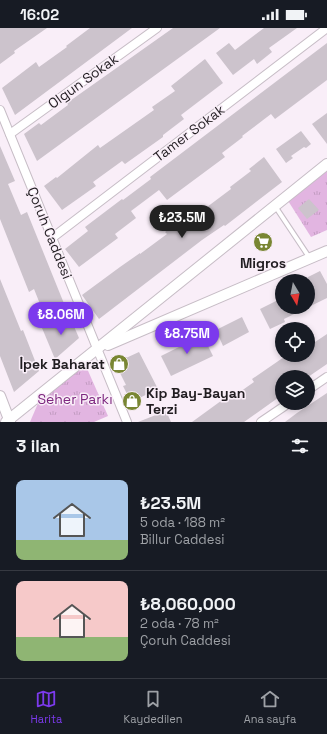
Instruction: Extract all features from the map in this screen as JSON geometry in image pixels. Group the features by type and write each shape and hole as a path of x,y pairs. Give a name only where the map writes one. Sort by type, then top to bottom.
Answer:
{"street":[{"name":"Olgun Sokak","path":"10,134 157,28"},
{"name":"Tamer Sokak","path":"52,238 327,28"},
{"name":"Çoruh Caddesi","path":"0,110 127,422"},
{"path":"0,396 9,421 327,164"},
{"path":"97,350 327,251"},
{"path":"315,385 327,377"},
{"path":"261,422 279,410"}],"lane":[{"path":"275,206 310,259"}],"green space":[{"path":"327,163 327,230 311,237 285,196"},
{"name":"Seher Parkı","path":"85,364 108,416 94,422 30,422 42,394"}],"building":[{"path":"0,28 47,28 14,51 15,53 0,64"},
{"path":"90,28 132,28 15,115 2,88 36,62 39,67"},
{"path":"173,28 220,28 37,161 24,134 39,123 41,125 68,105 67,103"},
{"path":"264,28 297,28 269,48 272,52 257,64 254,59 233,75 216,53 229,43 235,50"},
{"path":"327,43 327,80 275,119 271,114 222,153 225,157 167,200 159,190 131,211 136,218 115,234 118,238 79,267 65,249 88,231 85,227 151,179 150,177"},
{"path":"205,59 223,83 181,115 184,119 163,135 163,137 125,164 122,161 93,182 96,186 62,210 44,186 56,177 57,178 98,145 100,148 154,110 152,107 175,91 171,86"},
{"path":"327,113 327,144 312,124"},
{"path":"301,131 311,144 291,156 293,158 286,163 276,149"},
{"path":"0,146 15,181 8,184 21,215 27,212 65,306 44,314 34,289 29,292 0,219"},
{"path":"264,157 282,182 225,226 224,225 202,240 99,319 82,295 167,234 165,232 200,206 203,210 231,189 230,187 251,171 249,169"},
{"path":"309,199 319,210 307,219 298,208"},
{"path":"320,271 327,284 327,298 315,304 315,274"},
{"path":"0,279 21,331 23,330 39,371 14,392 0,356"},
{"path":"275,302 275,314 294,314 284,319 285,322 275,322 275,327 270,329 260,309"},
{"path":"70,317 79,338 55,359 42,328"},
{"path":"242,317 249,332 223,346 216,330"},
{"path":"201,332 213,356 171,376 161,356 185,344 183,341"},
{"path":"327,334 327,364 315,372 315,370 275,370 275,400 244,422 192,422 225,398 227,401 254,382 252,379 277,362 315,362 315,342"},
{"path":"139,352 158,389 131,402 123,386 126,385 115,363"},
{"path":"327,393 327,422 285,422 302,410 315,410 315,401"},
{"path":"166,411 171,422 138,422"}],"place":[{"name":"Migros","path":"263,242"},
{"name":"İpek Baharat","path":"119,364"},
{"name":"Kip Bay-Bayan Terzi","path":"132,401"}]}
